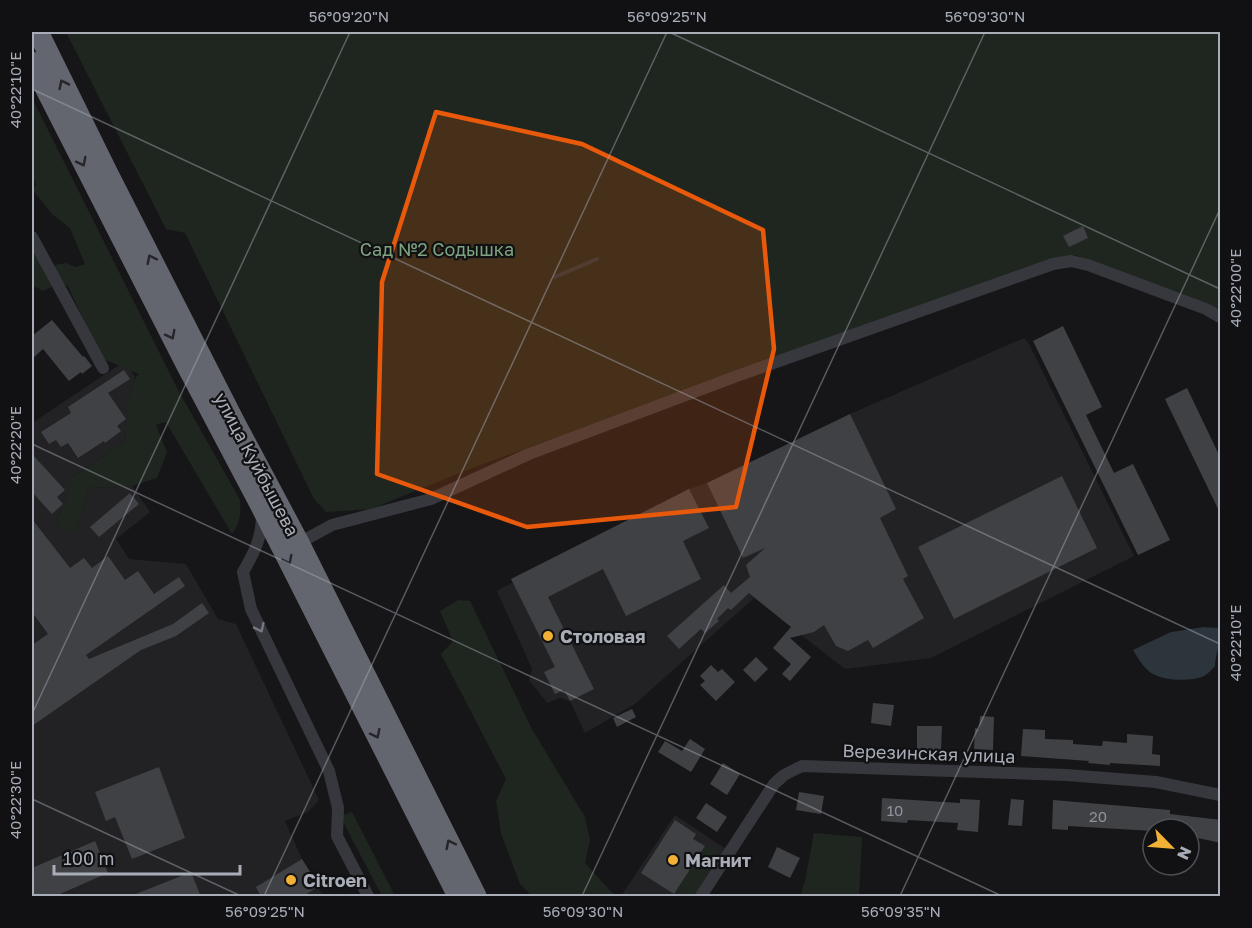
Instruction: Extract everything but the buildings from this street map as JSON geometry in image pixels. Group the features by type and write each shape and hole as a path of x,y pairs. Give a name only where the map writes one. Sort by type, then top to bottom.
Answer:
{"highway":[{"name":"улица Куйбышева","path":"38,32 229,413 299,543 476,897"},
{"name":"улица Куйбышева","path":"32,62 262,508 458,897"}],"street":[{"path":"32,237 103,369"},
{"path":"299,543 332,525 431,499 530,454 737,376 1053,264 1071,261 1088,265 1206,309 1221,317"},
{"path":"262,508 262,530 256,549 243,572 251,609 329,771 336,798 337,836 368,897"},
{"name":"Верезинская улица","path":"701,897 774,784 784,775 802,766 1078,776 1156,782 1221,795"}],"highlighted area":[{"path":"436,112 582,144 763,230 774,349 736,507 527,527 377,474 382,282"}],"shaded area":[{"path":"1024,338 1134,556 931,658 845,669 754,598 635,704 585,733 570,701 560,698 547,703 529,680 532,669 497,591 689,489 707,483 850,414"},
{"path":"125,361 135,377 131,389 125,441 72,478 68,501 55,523 75,532 89,488 132,486 150,512 116,539 129,559 186,564 218,619 236,624 319,800 308,812 285,821 302,859 322,894 318,896 32,896 32,423"},
{"path":"1204,627 1219,628 1220,638 1215,666 1199,678 1177,680 1156,676 1146,668 1133,650 1171,632"},
{"path":"675,815 726,849 695,896 621,896"}],"green space":[{"name":"Сад №2 Содышка","path":"66,32 1220,32 1220,310 1075,255 1032,266 852,330 467,470 371,509 326,512 314,499 185,233 166,229"},
{"path":"32,98 177,388 240,500 239,518 232,534 166,422 156,425 167,452 157,478 132,486 89,488 75,533 55,524 67,501 72,478 125,441 130,395 139,374 101,358 68,286 62,284 54,265 66,263 76,267 85,264 70,228 52,214 32,189 36,185 32,174"},
{"path":"32,247 54,286 43,291 34,286 32,282"},
{"path":"458,600 470,601 532,729 585,817 590,840 585,863 615,896 532,896 520,884 501,833 496,801 506,779 441,654 453,641 440,611"},
{"path":"352,812 395,896 382,896 340,816"},
{"path":"814,833 862,837 859,896 800,896"},
{"path":"709,845 716,850 719,857 694,896 674,894 705,846"}],"waterway":[{"path":"555,277 597,259"}],"place":[{"name":"Столовая","path":"548,636"},
{"name":"Магнит","path":"673,860"},
{"name":"Citroen","path":"291,880"}]}
